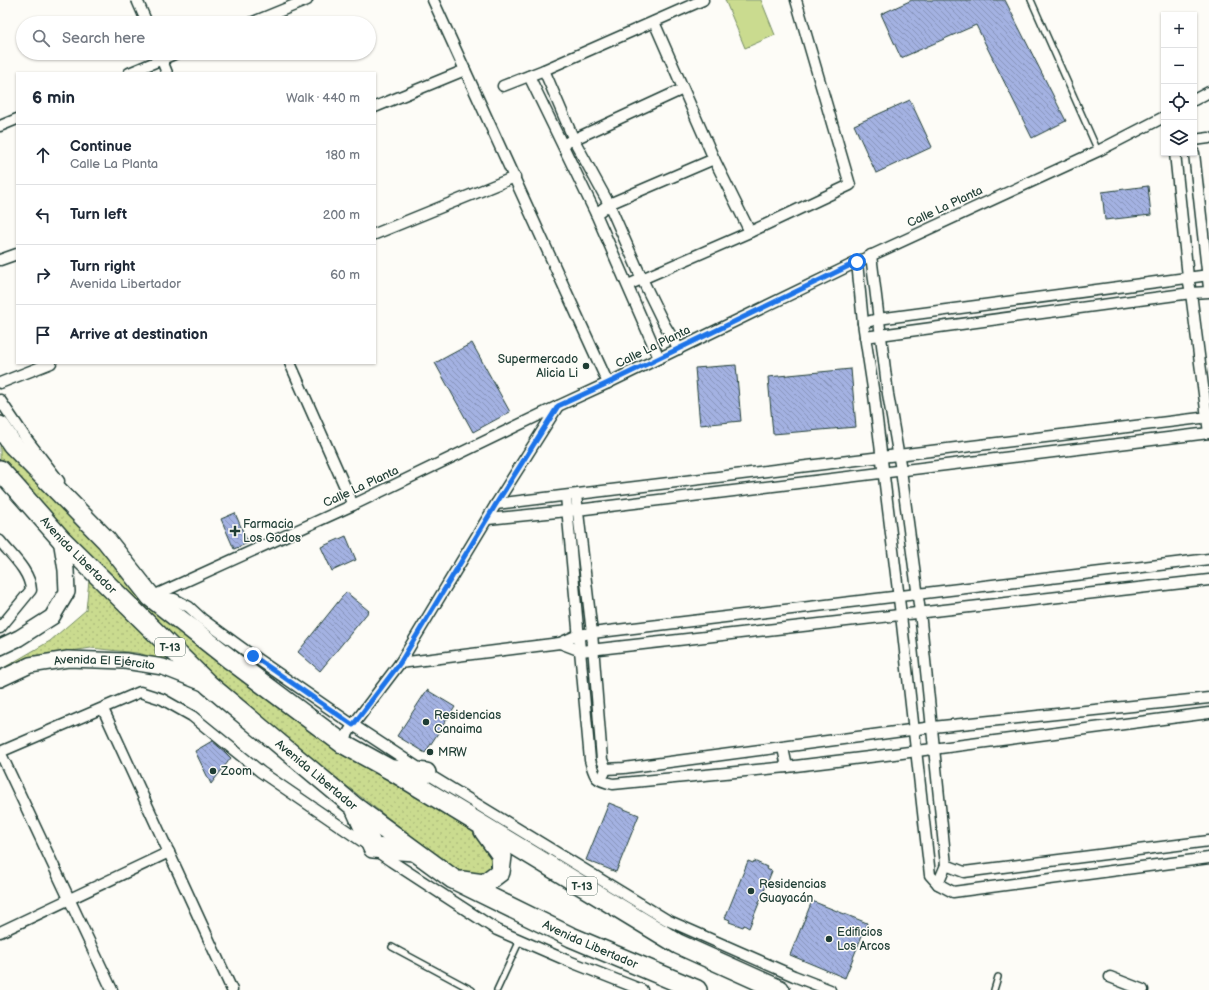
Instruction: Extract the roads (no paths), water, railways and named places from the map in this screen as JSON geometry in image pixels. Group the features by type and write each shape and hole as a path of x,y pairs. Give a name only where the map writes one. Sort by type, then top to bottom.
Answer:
{"highway":[{"name":"T-13","path":"0,426 12,444 106,540 151,597 231,660 342,743 391,770 481,826 678,944 780,990"},
{"name":"Avenida Libertador","path":"0,470 61,539 209,686 356,808 453,879 571,937 697,990"},
{"name":"T-13","path":"391,770 426,773"},
{"path":"356,808 373,848 414,851"},
{"name":"T-13","path":"453,879 484,884 500,872 502,856 481,826"}],"street":[{"path":"137,0 144,16"},
{"path":"268,16 307,0"},
{"path":"433,0 515,176 608,383"},
{"path":"503,86 544,70 703,0"},
{"path":"628,285 750,232 850,185 796,0"},
{"path":"654,22 714,158 750,232"},
{"path":"131,72 153,60"},
{"path":"162,60 167,72"},
{"path":"376,107 465,70"},
{"path":"544,70 574,140 609,204 642,279 664,324 679,349"},
{"path":"529,76 596,214 659,358"},
{"path":"562,144 574,140 683,89"},
{"path":"1197,98 1209,92"},
{"path":"0,126 16,119"},
{"name":"Calle La Planta","path":"151,597 353,506 871,255 1098,151 1161,119"},
{"path":"1197,140 1209,138"},
{"path":"488,519 572,511 1209,433 1188,278 1175,156"},
{"path":"1194,156 1209,288"},
{"path":"596,214 609,204 714,158"},
{"path":"376,234 515,176"},
{"path":"0,260 16,254"},
{"path":"871,255 880,334 918,594 933,728 946,865 938,884"},
{"path":"857,262 863,323 901,615 930,875 938,884 953,892 1209,858"},
{"path":"863,323 878,319 1208,275"},
{"path":"865,337 1191,293 1209,292"},
{"path":"0,383 48,364"},
{"path":"290,364 353,506"},
{"path":"0,400 25,437 106,540"},
{"path":"342,743 353,725 400,663 496,504 558,406"},
{"path":"496,504 1208,417"},
{"path":"571,495 578,635 590,760 595,776 600,782 613,784 787,767 916,752 1209,713"},
{"path":"572,511 592,633 602,760 606,769 600,782"},
{"path":"0,647 19,638 52,617 67,592 66,570 61,539"},
{"path":"0,541 27,574 31,584 31,590 0,628"},
{"path":"400,663 560,643 578,635 592,633 1209,558"},
{"path":"560,643 580,651 593,650 1209,580"},
{"path":"151,597 174,599 188,607 253,656 426,773 667,920 794,976 830,990"},
{"name":"Avenida El Ejército","path":"0,679 30,665 75,659 125,661 163,667 209,686"},
{"name":"Avenida Libertador","path":"0,752 140,692 162,699 192,716 261,772 497,930 642,990"},
{"path":"606,769 783,748 914,730 1209,698"},
{"path":"103,709 232,990"},
{"path":"783,748 787,767"},
{"path":"0,752 112,990"},
{"path":"946,865 964,872 1209,841"},
{"path":"0,932 169,852"},
{"path":"1110,977 1143,990"}],"lane":[{"path":"1031,0 1098,151"},
{"path":"497,990 520,940"},
{"path":"392,947 472,990"},
{"path":"994,990 998,977"}],"place":[{"name":"Supermercado Alicia Li","path":"586,366"},
{"name":"Farmacia Los Godos","path":"235,531"},
{"name":"Residencias Canaima","path":"426,722"},
{"name":"MRW","path":"430,752"},
{"name":"Zoom","path":"213,771"},
{"name":"Residencias Guayacán","path":"751,891"},
{"name":"Edificios Los Arcos","path":"829,939"}]}
